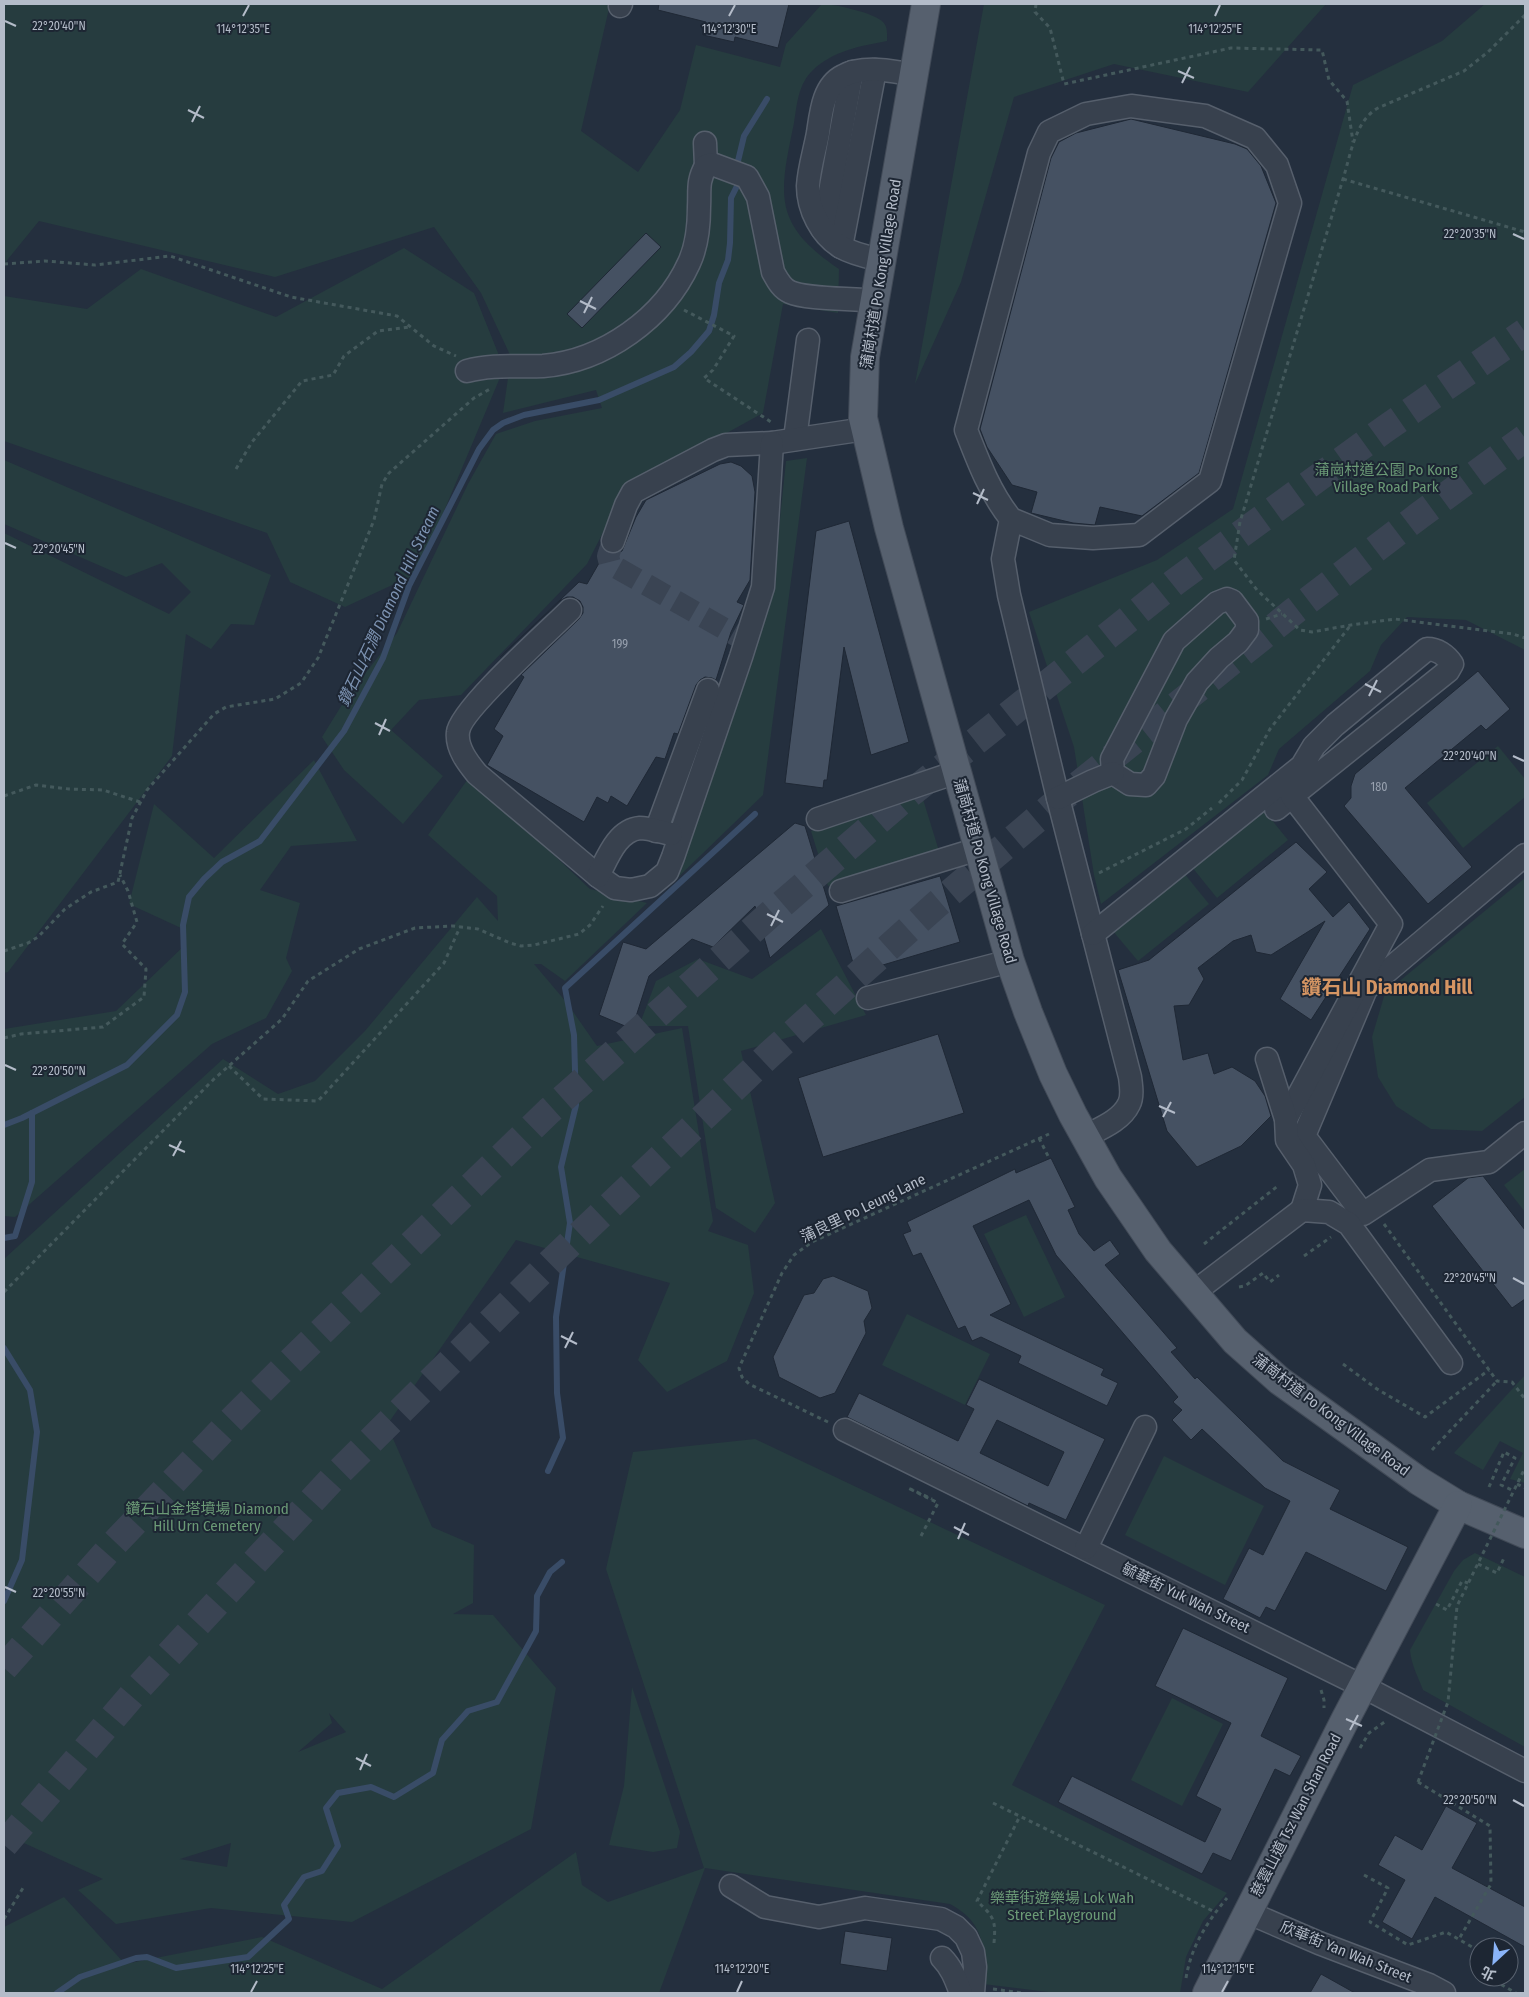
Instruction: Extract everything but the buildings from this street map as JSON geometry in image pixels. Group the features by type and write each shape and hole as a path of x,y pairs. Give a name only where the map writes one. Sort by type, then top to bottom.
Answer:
{"main road":[{"name":"蒲崗村道 Po Kong Village Road","path":"926,4 865,357 862,418 889,528 1010,961 1053,1074 1084,1137 1134,1218 1158,1251 1235,1341 1280,1381 1385,1458 1458,1505 1525,1534"},
{"name":"慈雲山道 Tsz Wan Shan Road","path":"1207,1993 1362,1686 1458,1505"}],"street":[{"path":"842,247 874,70"},
{"path":"881,260 856,254 842,247 823,230 852,72 874,70 914,75"},
{"path":"1011,519 1050,534 1093,538 1139,535 1210,481 1290,203 1276,165 1255,138 1205,116 1131,106 1086,114 1048,132 1039,153 966,430 999,504 1011,519 1003,559 1009,595 1058,798 1130,1077 1132,1091 1129,1105 1118,1118 1084,1137"},
{"path":"705,143 712,166"},
{"path":"712,166 747,178 758,197 773,272 779,283 789,292 806,296 874,300"},
{"path":"474,369 544,366 570,360 614,343 645,322 661,305 689,263 697,232 699,181 712,166"},
{"path":"796,439 808,340"},
{"path":"613,541 626,505 633,492 713,450 772,432 796,439 865,428"},
{"path":"570,610 492,685 466,716 458,731 459,744 468,764 477,774 606,882 631,890 650,886 667,872 763,587 772,432"},
{"path":"1228,599 1232,601 1247,621 1247,630 1238,642 1218,658 1197,682 1176,719 1154,776 1146,785 1130,784 1113,773 1112,759 1174,642 1217,603 1228,599"},
{"path":"1093,934 1302,766 1314,746 1335,725 1427,649 1438,651 1450,660 1451,668 1448,671 1284,802 1391,924 1286,1119"},
{"path":"656,831 708,690"},
{"path":"1308,757 1338,760"},
{"path":"818,819 957,772"},
{"path":"1058,798 1093,780 1113,773"},
{"path":"606,882 616,843 625,833 640,828 679,835"},
{"path":"841,891 978,849"},
{"path":"1525,855 1366,989 1304,1136 1363,1214 1430,1170 1489,1162 1525,1134"},
{"path":"868,998 1010,961"},
{"path":"1193,1293 1302,1210 1310,1185 1304,1165 1287,1140 1286,1119 1267,1059"},
{"path":"1302,1210 1329,1212 1349,1224 1450,1363"},
{"name":"毓華街 Yuk Wah Street","path":"838,1427 1362,1686 1525,1771"},
{"path":"1086,1548 1145,1427"},
{"path":"731,1886 764,1907 819,1917 865,1908 941,1919 956,1927 966,1938 973,1952 975,1967 972,1993"},
{"name":"欣華街 Yan Wah Street","path":"1247,1912 1319,1943 1429,1985 1444,1993"},
{"path":"942,1958 949,1965 961,1993"}],"path":[{"path":"1036,4 1035,12 1050,28 1064,84 1231,48 1322,50 1328,80 1347,101 1354,145"},
{"path":"1525,15 1488,52 1464,71 1372,111 1365,118 1343,179 1240,522 1234,560 1257,590 1300,630 1312,632 1351,624 1395,619 1512,634 1525,638"},
{"path":"1343,179 1525,232"},
{"path":"4,264 45,261 95,265 170,256 291,298 397,316 434,346 474,369"},
{"path":"682,309 734,336 713,370 704,378 772,432"},
{"path":"236,469 252,442 302,381 334,375 344,356 378,331 410,326"},
{"path":"4,951 28,943 38,937 65,909 91,892 118,882 132,818 140,802 147,790 214,714 226,707 275,699 301,683 318,658 374,520 382,484 388,473 474,398 492,388"},
{"path":"1079,878 1094,875 1186,829 1220,802 1242,780 1270,729 1351,624"},
{"path":"4,796 36,785 69,789 103,790 140,802"},
{"path":"4,1038 29,1033 103,1027 144,997 146,969 122,944 137,922 128,891 120,874"},
{"path":"4,1292 229,1066 282,1019 308,981 359,949 415,928 460,927 478,929 510,944 521,946 534,945 579,934 590,925 606,882"},
{"path":"229,1066 263,1099 318,1101 444,963 460,927"},
{"name":"蒲良里 Po Leung Lane","path":"838,1427 748,1384 742,1377 739,1368 782,1274 794,1255 812,1242 1049,1134"},
{"path":"1039,1138 1049,1158"},
{"path":"1204,1244 1279,1185"},
{"path":"1363,1214 1383,1222 1497,1381"},
{"path":"1304,1256 1334,1235"},
{"path":"1239,1288 1263,1273 1270,1282 1279,1275"},
{"path":"1344,1364 1377,1389 1425,1417 1489,1370"},
{"path":"1497,1381 1512,1382 1525,1399"},
{"path":"1432,1450 1497,1381"},
{"path":"1489,1487 1504,1452 1515,1458 1501,1485 1514,1491"},
{"path":"1459,1939 1491,1884 1490,1826 1418,1782 1448,1702 1457,1606 1525,1468"},
{"path":"1517,1484 1525,1488"},
{"path":"922,1536 938,1503 908,1488 943,1504"},
{"path":"1478,1564 1497,1573 1504,1558"},
{"path":"1436,1604 1446,1610 1462,1580 1468,1583"},
{"path":"1315,1684 1322,1691 1324,1709"},
{"path":"1357,1754 1369,1733 1387,1720"},
{"path":"1431,1738 1440,1743"},
{"path":"993,1803 1215,1912"},
{"path":"993,1950 995,1924 988,1911 977,1901 1020,1816"},
{"path":"1364,1875 1388,1888 1370,1922 1408,1945 1446,1932 1469,1945"},
{"path":"4,1919 23,1888"}],"green space":[{"path":"4,4 610,4 581,131 638,172 680,110 696,45 780,67 786,44 822,4 844,7 872,15 886,26 887,41 857,47 838,54 829,58 808,76 799,95 785,170 784,189 786,206 791,222 817,253 839,269 838,313 783,304 763,413 628,483 587,564 461,695 419,700 391,730 443,776 403,824 344,770 322,737 348,695 397,633 468,484 496,434 535,421 602,408 596,390 503,413 511,357 481,293 434,227 275,277 39,221 4,264"},
{"path":"984,4 1326,4 1248,92 1114,64 1014,97 961,282 915,384"},
{"name":"蒲崗村道公園 Po Kong Village Road Park","path":"1485,4 1525,4 1525,650 1466,620 1407,617 1381,645 1370,671 1279,749 1268,775 1101,904 1094,875 1074,747 1029,612 1157,560 1233,509 1353,85 1442,41"},
{"path":"404,248 474,293 504,368 418,573 345,607 290,582 267,533 4,441 4,296 87,309 141,269 276,317"},
{"path":"807,458 763,795 669,886 773,586 786,461"},
{"path":"4,460 271,575 254,625 231,624 211,649 186,634 172,756 8,972 4,973 4,533 169,614 191,592 162,563 126,577 4,524"},
{"path":"1498,746 1525,779 1525,797 1463,848 1427,803"},
{"path":"314,760 357,841 291,846 260,890 300,903 286,958 292,971 266,1018 212,1044 15,1217 4,1216 4,1029 116,1011 185,945 181,928 129,904 154,804 214,858"},
{"name":"鑽石山金塔墳場 Diamond Hill Urn Cemetery","path":"470,776 590,889 647,903 565,981 541,964 534,964 567,1003 597,1046 682,1028 713,1221 708,1231 748,1245 754,1293 727,1361 667,1392 638,1360 670,1283 516,1240 387,1425 432,1527 474,1545 473,1603 453,1614 493,1615 556,1688 531,1829 352,1922 211,1908 116,1924 78,1890 103,1879 4,1834 4,1259 223,1059 278,1094 315,1081 365,1031 477,897 498,921 497,896 428,835","holes":["329,1713 346,1732 298,1752 332,1723","231,1843 227,1867 179,1859 180,1859"]},
{"path":"922,796 939,851 828,886 811,831"},
{"path":"1258,803 1288,840 1217,898 1187,861"},
{"path":"1179,867 1209,904 1138,961 1107,924"},
{"path":"1525,878 1525,1097 1482,1131 1431,1129 1396,1106 1378,1077 1372,1037 1385,993"},
{"path":"821,929 866,1015 741,1051 775,1203 755,1233 716,1208 688,1026 639,1026 656,981 698,959 752,979"},
{"path":"1525,1169 1525,1212 1504,1185"},
{"path":"1026,1215 1065,1297 1024,1317 984,1234"},
{"path":"907,1314 990,1354 965,1405 882,1365"},
{"path":"1525,1375 1525,1483 1510,1479 1523,1453 1500,1441 1483,1470 1454,1453"},
{"name":"樂華街遊樂場 Lok Wah Street Playground","path":"755,1439 1105,1605 1012,1785 1227,1893 1203,1921 1186,1957 1180,1993 1056,1993 983,1984 984,1959 980,1937 970,1919 950,1904 705,1868 659,1993 4,1993 4,1927 64,1897 125,1964 262,1937 382,1989 576,1852 582,1885 608,1902 704,1868 606,1569 633,1452"},
{"path":"1164,1456 1264,1506 1225,1585 1125,1535"},
{"path":"1475,1553 1525,1577 1525,1747 1423,1690 1412,1660 1410,1650 1454,1571 1463,1560"},
{"path":"632,1687 680,1832 677,1848 653,1852 609,1845 624,1786"},
{"path":"1172,1698 1223,1724 1182,1806 1131,1780"}],"waterway":[{"name":"鑽石山石澗 Diamond Hill Stream","path":"4,1125 22,1118 127,1065 177,1015 185,992 183,925 189,897 222,862 260,841 344,731 383,658 409,586 479,449 493,430 503,423 524,415 599,400 674,367 691,352 709,331 714,315 719,283 728,260 731,198 737,186 738,161 744,136 767,99"},
{"path":"548,1471 563,1438 557,1393 556,1317 570,1223 561,1167 576,1105 574,1035 565,988 755,814"},
{"path":"4,1238 15,1236 32,1182 32,1113"},
{"path":"4,1348 30,1390 37,1432 22,1560 4,1601"},
{"path":"57,1993 80,1977 136,1958 147,1957 176,1968 248,1957 289,1919 284,1905 304,1877 322,1871 338,1846 326,1808 338,1793 371,1787 394,1797 433,1773 442,1740 468,1711 497,1702 536,1631 537,1596 550,1572 562,1562"}],"tunnel":[{"path":"4,1668 112,1546 287,1365 549,1111 767,917 906,797 1175,582 1385,429 1525,332"},
{"path":"4,1845 140,1686 332,1479 553,1260 770,1054 936,905 1051,807 1293,612 1525,438"},
{"path":"613,541 608,556 610,564 746,641"}],"district":[{"name":"鑽石山 Diamond Hill","path":"1387,987"}]}
